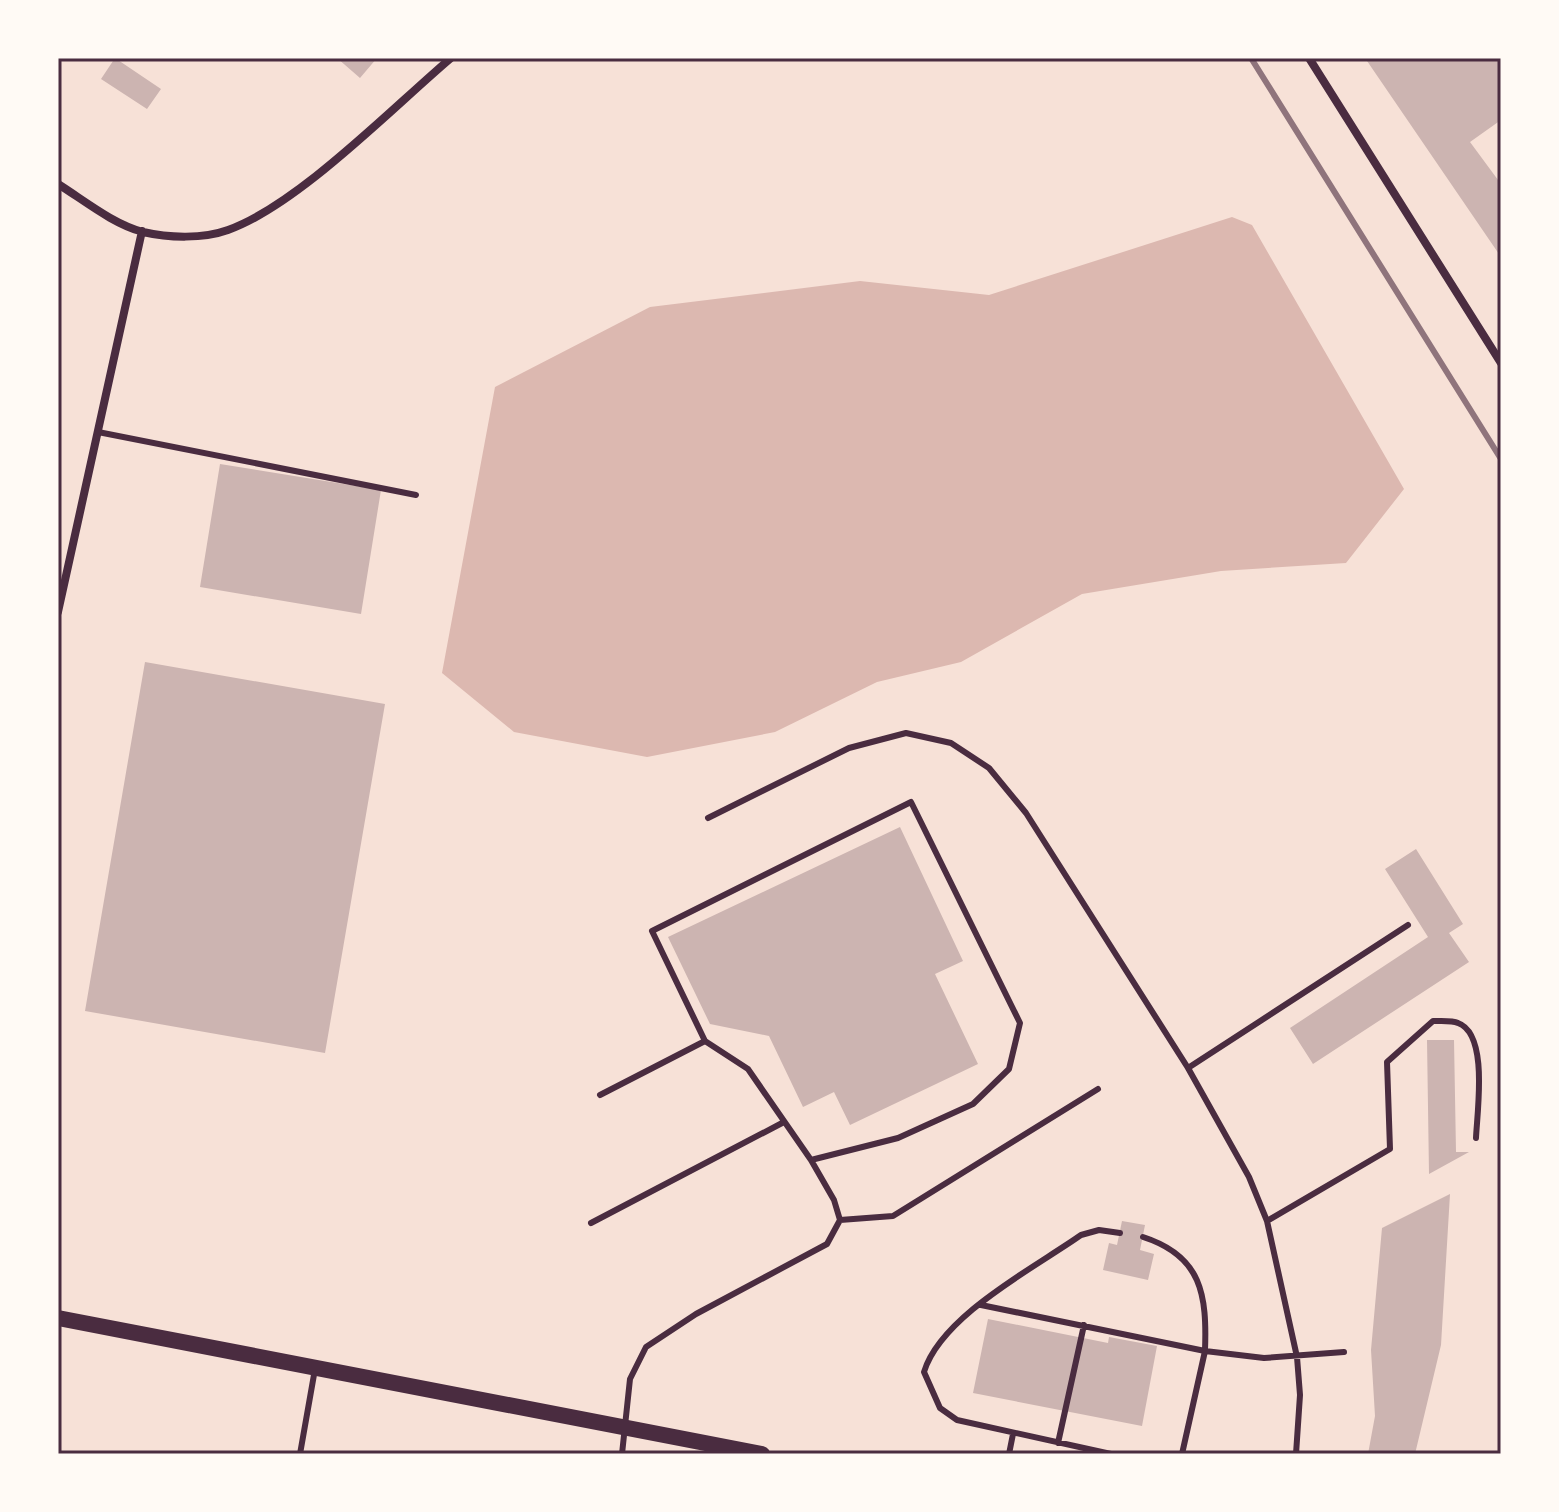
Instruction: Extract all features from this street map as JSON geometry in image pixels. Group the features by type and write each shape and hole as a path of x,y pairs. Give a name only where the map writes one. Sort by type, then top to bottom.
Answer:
{"main road":[{"path":"58,1318 762,1454"}],"street":[{"path":"58,184 122,224 142,231 201,235 225,231 248,222 312,177 451,58"},
{"path":"1309,58 1501,363"},
{"path":"58,612 142,231"}],"lane":[{"path":"98,432 416,495"},
{"path":"708,818 849,748 906,733 951,743 989,768 1026,813 1188,1068 1249,1177 1267,1221 1297,1357 1300,1395 1296,1454"},
{"path":"622,1454 630,1379 646,1347 696,1314 827,1244 840,1220 834,1200 811,1160 748,1069 705,1041 652,931 911,802 1020,1023 1009,1069 973,1104 898,1138 811,1160"},
{"path":"1188,1068 1408,925"},
{"path":"1267,1221 1390,1149 1387,1062 1433,1021 1460,1023 1473,1036 1478,1053 1476,1138"},
{"path":"600,1095 705,1041"},
{"path":"840,1220 893,1216 1098,1089"},
{"path":"591,1223 784,1122"},
{"path":"1111,1454 957,1420 940,1408 924,1372 928,1357 954,1325 981,1305 1081,1235 1099,1230 1120,1233"},
{"path":"1143,1237 1171,1246 1186,1262 1207,1305 1205,1351 1182,1454"},
{"path":"981,1305 1205,1351 1264,1358 1344,1352"},
{"path":"1058,1443 1084,1325"},
{"path":"300,1454 315,1369"},
{"path":"1009,1454 1013,1434"}],"shaded area":[{"path":"1232,217 1252,225 1404,489 1346,563 1221,571 1082,594 961,662 877,682 775,732 647,757 514,732 442,673 495,387 650,307 860,281 989,295"}],"building":[{"path":"115,58 161,89 147,109 101,79"},
{"path":"337,58 377,58 360,78"},
{"path":"1365,58 1501,58 1501,120 1470,142 1501,184 1501,257"},
{"path":"220,464 381,490 361,614 200,587"},
{"path":"145,662 385,704 325,1053 85,1011"},
{"path":"900,827 963,961 935,974 978,1064 850,1125 834,1092 803,1107 769,1036 710,1024 668,937"},
{"path":"1416,849 1463,924 1449,933 1469,962 1313,1064 1290,1028 1428,937 1385,869"},
{"path":"1427,1040 1454,1040 1456,1152 1469,1152 1429,1174"},
{"path":"1450,1194 1441,1345 1415,1454 1368,1454 1375,1416 1371,1350 1382,1228"},
{"path":"1122,1221 1145,1225 1140,1250 1154,1254 1148,1280 1103,1270 1109,1243 1117,1245"},
{"path":"988,1319 1108,1343 1109,1337 1157,1346 1142,1426 973,1393"}],"railway":[{"path":"1251,58 1501,459"}]}
